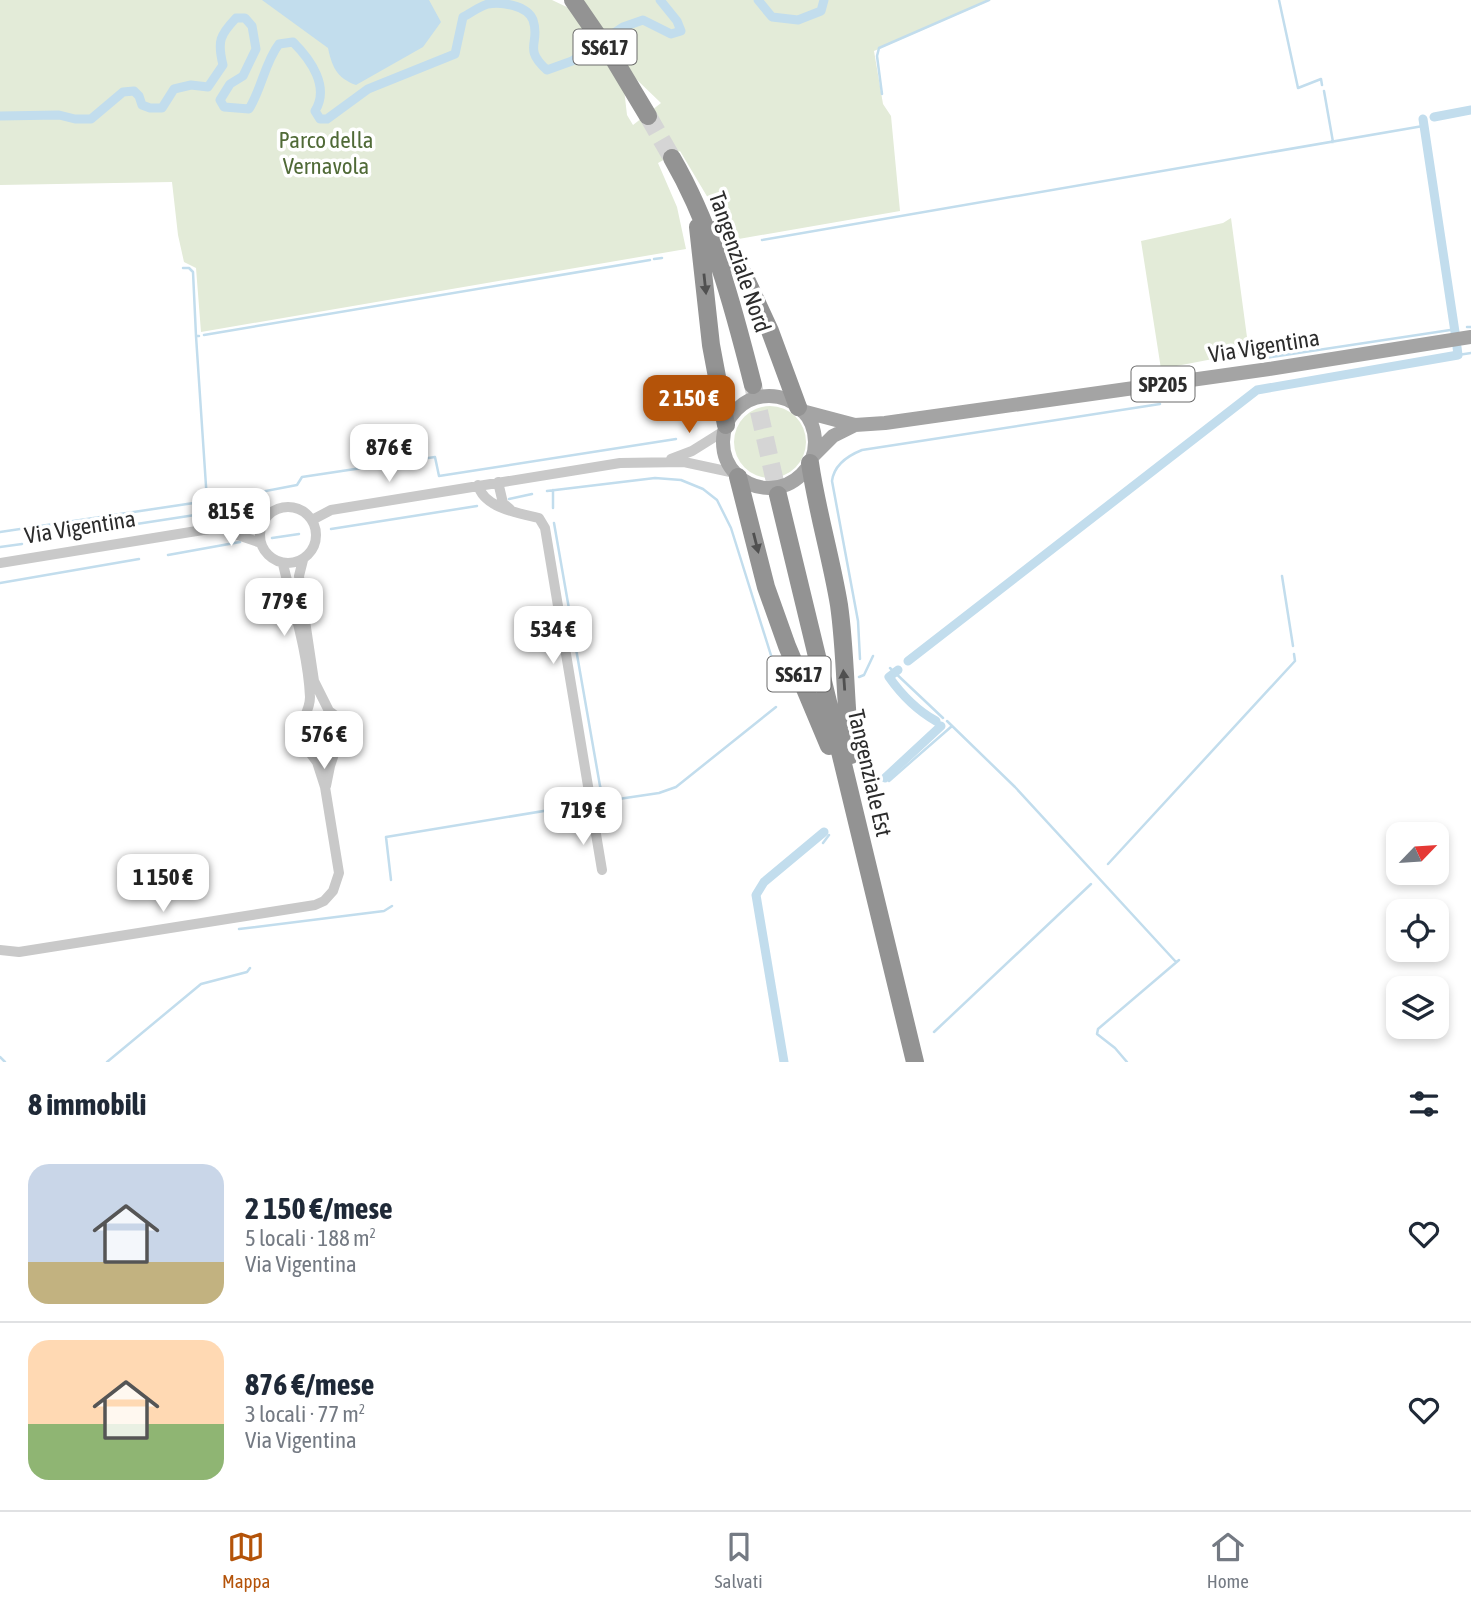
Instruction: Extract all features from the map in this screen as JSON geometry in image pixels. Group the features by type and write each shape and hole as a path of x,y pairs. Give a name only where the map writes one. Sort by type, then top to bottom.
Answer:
{"highway":[{"name":"SS617","path":"573,1 648,116"},
{"name":"Tangenziale Nord","path":"672,158 692,192 719,261 752,385"},
{"path":"692,192 744,277 770,331 800,409"},
{"path":"692,192 725,428"},
{"name":"SS617","path":"812,459 815,498 839,607 852,770 864,827 868,869"},
{"name":"SS617","path":"736,475 766,587 787,646 826,737 868,869"},
{"name":"Tangenziale Est","path":"778,495 915,1062"}],"main road":[{"name":"Via Vigentina","path":"725,428 738,408 760,397 782,398 800,409 855,425 885,423 1257,371 1471,337"},
{"path":"800,409 813,429 812,459"},
{"name":"Via Vigentina","path":"736,475 760,488 787,485 798,478 833,436 855,425"},
{"path":"725,428 724,454 736,475"}],"street":[{"name":"Via Vigentina","path":"664,461 692,451 725,428"},
{"name":"Via Vigentina","path":"312,520 331,510 620,463 684,462 736,475"},
{"path":"498,482 503,503 512,511"},
{"path":"478,485 480,493 490,501 502,508 538,518 545,528 602,870"},
{"path":"303,560 284,564 269,557 261,544 261,527 271,512 280,508 298,508 312,520 316,528 315,546 303,560 299,576 314,681 329,711"},
{"name":"Via Vigentina","path":"0,563 209,529 261,527"},
{"name":"Via Vigentina","path":"209,529 238,534 261,544"},
{"path":"0,950 33,950 324,901 333,891 339,873 326,787 311,753 302,745 298,730 307,714 309,687 284,564"},
{"path":"307,714 322,709 329,711 340,719 343,726 343,740 335,751 326,787"},
{"path":"311,753 323,755 335,751"}],"green space":[{"name":"Parco della Vernavola","path":"0,0 552,0 571,9 624,89 627,115 633,125 661,103 635,78 583,0 991,0 874,51 883,104 891,116 900,211 733,240 680,151 658,163 677,207 686,249 201,332 196,268 184,262 172,182 0,185"},
{"path":"1231,218 1249,352 1161,369 1141,241 1223,223"},
{"path":"777,406 796,416 804,428 804,456 796,468 784,476 763,478 744,468 736,456 734,435 744,416 756,408"}],"water":[{"path":"262,0 429,0 441,22 423,47 356,85 336,71 328,48"}],"waterway":[{"path":"0,116 59,115 91,119 123,92 134,91 142,105 162,108 174,89 191,85 208,87 223,65 220,50 223,34 236,18 245,18 252,26 256,49 243,76 230,84 220,100 224,107 249,109 274,51 279,44 293,42 316,74 320,93 315,111 320,119 327,119 368,89 455,54 463,17 485,5 514,6 530,15 535,28 535,56 547,70 572,61 623,27 643,20 671,34 681,31 677,21 660,0"},
{"path":"758,0 772,17 798,20 821,11 824,0"},
{"path":"882,94 877,56 879,48 989,0"},
{"path":"1279,0 1298,88 1321,79 1322,85"},
{"path":"1324,91 1333,142"},
{"path":"1434,117 1471,110"},
{"path":"1423,119 1455,332"},
{"path":"762,240 1423,126"},
{"path":"654,259 662,258"},
{"path":"204,335 650,260"},
{"path":"183,268 189,268 193,272 196,336 199,336"},
{"path":"1258,359 1457,329"},
{"path":"0,532 207,501 196,336"},
{"path":"908,661 1257,390 1458,355 1457,347"},
{"path":"1458,355 1471,353"},
{"path":"860,659 858,621 832,481 835,470 842,462 862,450 1160,404"},
{"path":"214,501 297,485 302,477 435,457 439,476 676,439"},
{"path":"547,491 655,478 681,480 703,489 717,500 731,528 780,684 786,685"},
{"path":"553,490 553,508"},
{"path":"509,499 532,494"},
{"path":"331,529 477,506"},
{"path":"214,512 234,508"},
{"path":"91,531 208,513"},
{"path":"554,523 600,786 605,801 659,793 676,787 776,707"},
{"path":"272,538 299,534"},
{"path":"168,555 240,542"},
{"path":"0,547 22,544"},
{"path":"0,583 139,559"},
{"path":"1282,576 1293,646"},
{"path":"1108,864 1295,661 1294,654"},
{"path":"859,677 864,675 873,656"},
{"path":"890,668 943,718"},
{"path":"898,670 889,677 904,696 936,721"},
{"path":"947,721 1015,787 1176,962"},
{"path":"885,778 941,726"},
{"path":"889,781 952,726"},
{"path":"391,880 386,837 574,806"},
{"path":"784,1062 756,895 764,882 824,832"},
{"path":"823,843 829,835"},
{"path":"934,1032 1091,884"},
{"path":"239,929 384,911 392,906"},
{"path":"1127,1062 1097,1034 1098,1029 1179,960"},
{"path":"107,1062 201,984 247,972 250,968"},
{"path":"0,1057 5,1062"}],"tunnel":[{"path":"648,116 672,158"},
{"path":"753,385 778,495"}]}
